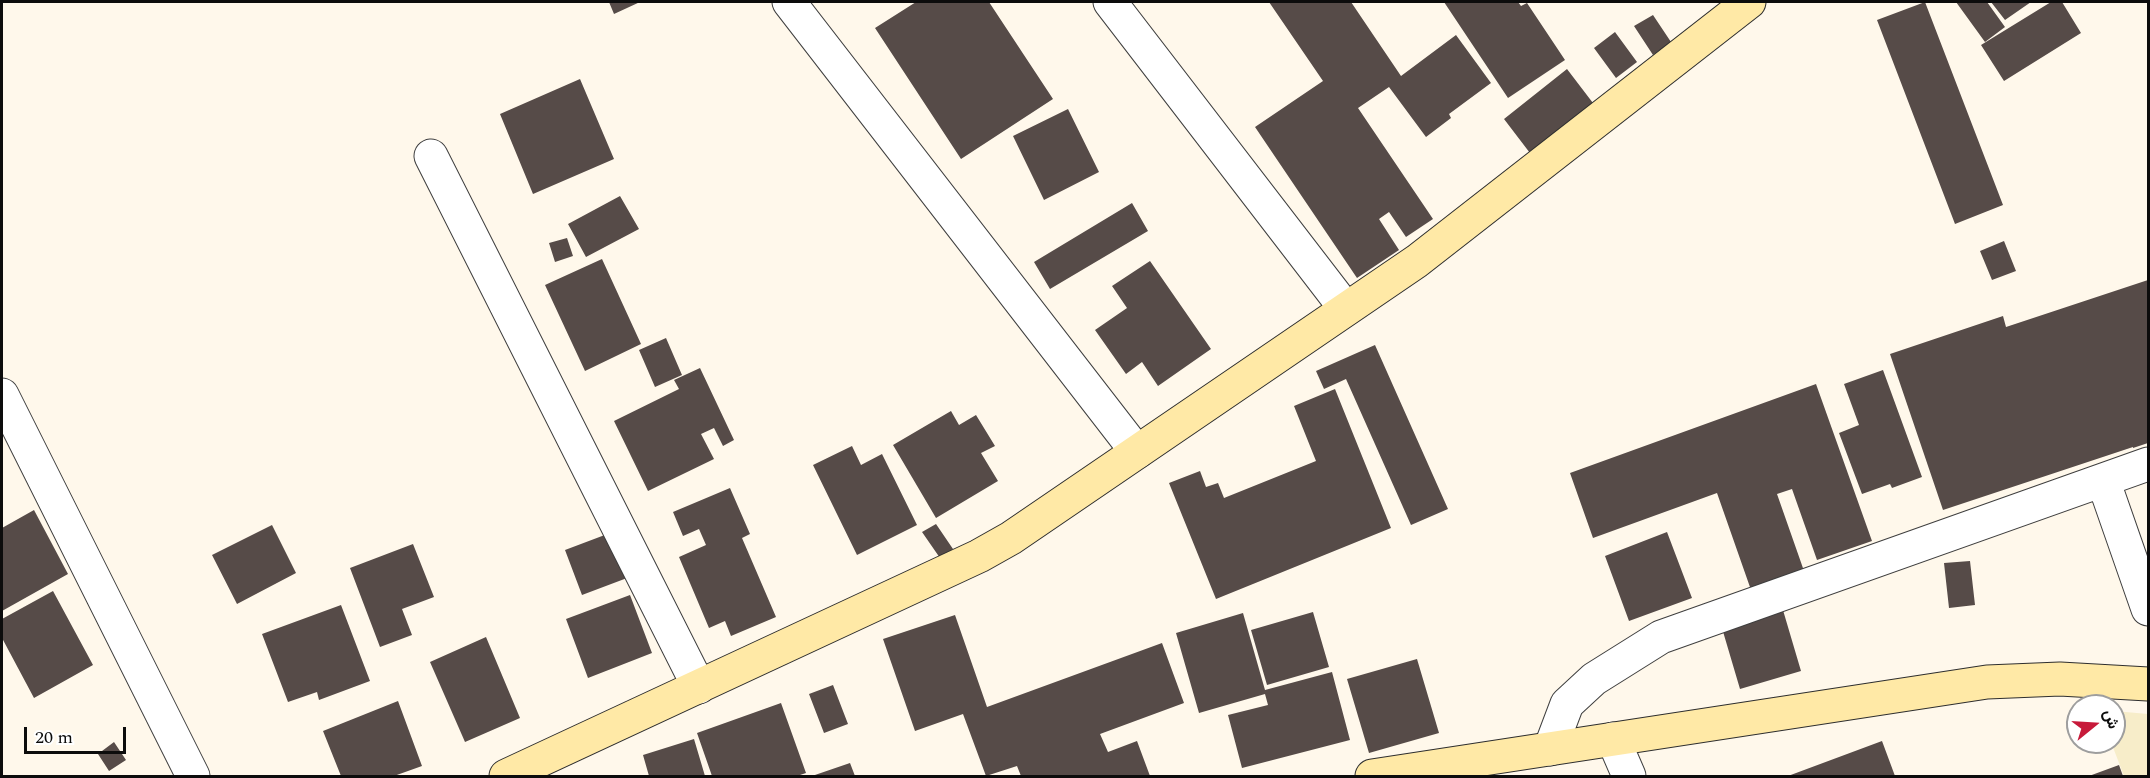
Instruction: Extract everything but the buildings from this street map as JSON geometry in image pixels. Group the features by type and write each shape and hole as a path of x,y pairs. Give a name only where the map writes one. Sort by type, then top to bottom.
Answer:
{"street":[{"path":"789,2 1137,452"},
{"path":"1110,2 1346,309"},
{"path":"506,777 979,556 1011,538 1417,261 1749,2"},
{"path":"431,156 699,687"},
{"path":"2,395 192,777"},
{"path":"1550,749 1567,704 1594,679 1661,637 2148,465"},
{"path":"2103,480 2145,589"},
{"path":"1372,777 1987,682 2060,679 2148,684"},
{"path":"1613,739 1629,777"}],"shaded area":[{"path":"2126,712 2148,714 2148,776 2124,776 2116,754 2126,754"}]}
